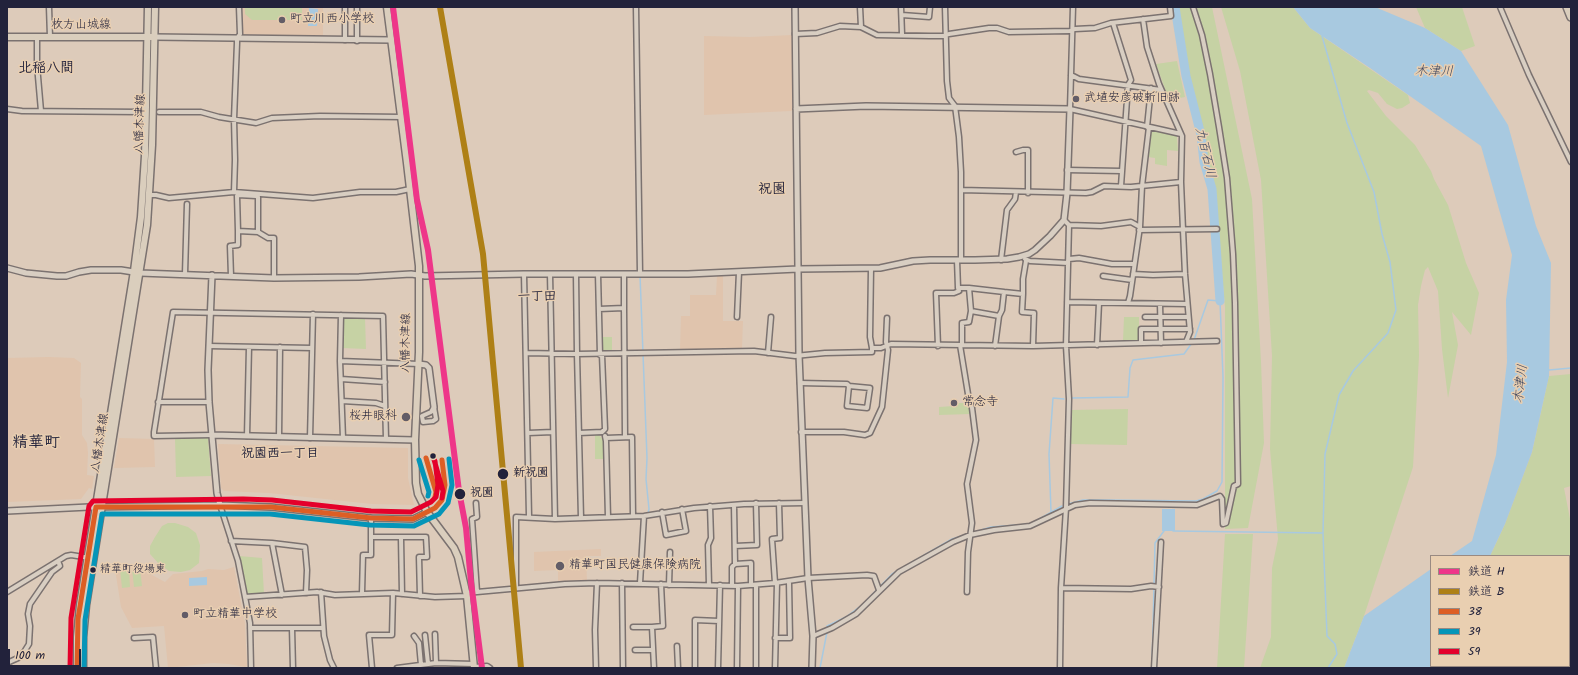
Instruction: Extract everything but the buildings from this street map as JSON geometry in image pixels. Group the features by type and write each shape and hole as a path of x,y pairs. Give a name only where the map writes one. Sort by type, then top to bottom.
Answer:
{"highway":[{"path":"1567,7 1571,17"}],"main road":[{"name":"八幡木津線","path":"77,668 78,619 99,507 150,195 151,37 148,7"},
{"name":"八幡木津線","path":"137,272 144,184 151,37 155,7"},
{"name":"八幡木津線","path":"387,7 402,118 419,274 419,364 415,440 416,483 418,494 427,512 457,553 466,594 474,666"},
{"name":"枚方山城線","path":"7,37 151,37"},
{"name":"八幡木津線","path":"83,668 90,558"}],"street":[{"path":"49,7 50,37"},
{"path":"234,192 234,119 237,39 240,34 239,7"},
{"path":"345,7 345,40"},
{"path":"356,7 357,40"},
{"path":"636,7 640,273"},
{"path":"795,7 799,356 808,578 813,636 812,668"},
{"path":"860,7 861,27"},
{"path":"901,7 902,34"},
{"path":"902,15 929,17 930,7"},
{"path":"938,346 936,293 954,293 958,290 961,190 959,137 955,106 950,98 947,81 947,36 945,7"},
{"path":"1033,346 1034,313 1022,312 1024,258 1050,236 1064,220 1067,193 1073,7"},
{"path":"796,34 817,33 840,26 861,27 877,35 902,34 947,36 949,34 989,28 997,28 1009,32 1072,30 1096,28 1113,23 1171,16 1170,7"},
{"path":"813,636 832,628 856,614 899,572 954,542 970,535 994,530 1030,526 1047,519 1066,508 1090,503 1197,505 1220,496 1222,499 1223,524 1226,523 1234,486 1238,484 1235,303 1227,178 1210,74 1202,35 1192,7"},
{"path":"1500,7 1529,75 1571,162"},
{"path":"1143,19 1147,47 1161,90 1182,136 1181,182 1184,274 1190,329 1186,342"},
{"path":"1113,23 1131,80 1128,85 1120,186"},
{"path":"37,37 37,65 41,111"},
{"path":"151,37 391,40"},
{"path":"1071,75 1079,79 1161,90"},
{"path":"1128,302 1139,228 1151,88"},
{"path":"796,109 866,106 955,106 1070,109 1181,134"},
{"path":"7,109 22,111 140,112"},
{"path":"159,112 201,112 218,117 256,123 272,118 320,116 402,118"},
{"path":"1016,152 1028,150 1028,193"},
{"path":"1067,170 1121,171"},
{"path":"961,190 1028,193 1086,193 1092,192 1104,186 1142,186 1181,182"},
{"path":"150,195 169,198 234,192 256,195 313,198 360,192 396,192 410,189"},
{"path":"1001,260 1007,210 1015,199 1016,192"},
{"path":"231,276 230,246 238,246 237,196 256,195"},
{"path":"256,195 258,197 258,232"},
{"path":"186,274 187,204"},
{"path":"1064,220 1069,225 1101,226 1131,222 1139,228 1183,230 1217,229"},
{"path":"1060,668 1061,588 1066,508 1069,398 1066,346 1069,225"},
{"path":"238,231 258,232 268,238 274,238 274,278"},
{"path":"7,268 26,273 57,276 66,276 91,270 274,278 359,277 419,274 426,276 640,273 688,274 798,269 871,269 914,261 1001,260 1024,258 1068,261 1087,259 1112,264 1134,264"},
{"path":"526,353 601,355 754,351 799,356 825,353 872,352 871,269"},
{"path":"737,317 739,272"},
{"path":"524,274 528,433 528,517"},
{"path":"550,274 555,518"},
{"path":"576,274 581,518"},
{"path":"598,274 605,429 602,432"},
{"path":"624,274 626,437"},
{"path":"1133,274 1184,274"},
{"path":"212,275 209,346 209,402 217,493 238,561 250,628 251,668"},
{"path":"1103,276 1132,280"},
{"path":"958,288 1023,294"},
{"path":"967,592 968,552 972,523 967,484 976,440 961,345 962,323 969,322 971,311 969,288"},
{"path":"996,346 999,316 1002,310 1004,292"},
{"path":"1067,302 1187,304"},
{"path":"1098,302 1098,345"},
{"path":"1160,304 1161,343"},
{"path":"599,309 624,308"},
{"path":"971,311 999,316"},
{"path":"386,440 384,316 173,312 154,436 212,435 386,440 415,440"},
{"path":"310,438 313,314"},
{"path":"341,315 340,361 343,438"},
{"path":"768,353 771,317"},
{"path":"1145,317 1188,317"},
{"path":"802,432 844,432 865,435 870,433 882,407 888,350 886,345 887,318"},
{"path":"1141,343 1141,329 1190,329"},
{"path":"872,348 881,348 886,345 1066,346 1217,341"},
{"path":"209,346 312,348"},
{"path":"247,436 249,346"},
{"path":"279,437 280,347"},
{"path":"340,361 426,365 429,368 436,419 433,421 423,422 422,416 430,412 434,407"},
{"path":"341,379 385,382"},
{"path":"800,383 847,384 849,386 870,388 867,408 847,406 849,386"},
{"path":"342,401 376,403 386,406"},
{"path":"158,402 209,402"},
{"path":"430,412 436,416"},
{"path":"528,433 553,432"},
{"path":"579,433 602,432"},
{"path":"602,432 606,438 608,517"},
{"path":"606,438 632,437 633,516"},
{"path":"516,588 516,517 581,518 644,516 662,512 710,506 780,502 805,503"},
{"path":"775,668 776,583 772,539 780,538 780,502"},
{"path":"476,503 477,517 472,519 477,592"},
{"path":"735,546 757,545 756,503"},
{"path":"7,511 99,507 220,505 271,507 371,518 413,519 427,512"},
{"path":"732,586 732,567 735,564 734,505"},
{"path":"709,585 708,545 711,538 710,506"},
{"path":"662,512 666,535 686,531 682,509"},
{"path":"640,583 644,516"},
{"path":"362,593 363,555 371,555 371,518"},
{"path":"371,537 426,537 427,557 419,557 420,596"},
{"path":"401,538 402,594"},
{"path":"231,541 272,543 305,547 307,570 306,593"},
{"path":"1154,668 1160,587 1161,542"},
{"path":"272,543 282,595"},
{"path":"669,585 670,552"},
{"path":"7,592 66,556 71,555 90,558"},
{"path":"7,663 18,658 29,644 30,626 28,614 30,604 52,572 60,566 58,561"},
{"path":"735,564 751,563 751,585"},
{"path":"245,598 321,592 335,595 393,593 444,597 516,588 596,583 738,586 789,582 808,578 867,575 874,576 879,590"},
{"path":"775,638 790,638 789,582"},
{"path":"596,583 596,668"},
{"path":"622,583 623,668"},
{"path":"634,627 663,626 662,584"},
{"path":"718,668 720,585"},
{"path":"756,585 756,668"},
{"path":"737,668 738,586"},
{"path":"1061,588 1131,589 1151,586 1160,587"},
{"path":"321,592 323,628 330,660 334,668"},
{"path":"372,668 369,635 392,635 393,593"},
{"path":"695,668 695,620 719,621"},
{"path":"652,627 654,668"},
{"path":"250,628 323,628"},
{"path":"292,628 293,668"},
{"path":"435,634 436,663"},
{"path":"425,635 428,664"},
{"path":"414,636 419,643 421,665"},
{"path":"134,638 153,637 156,668"},
{"path":"677,646 678,668"},
{"path":"635,650 653,650"},
{"path":"397,668 436,663 449,666 487,666 490,668"}],"shaded area":[{"name":"町立川西小学校","path":"240,7 323,7 323,37 294,35 242,35"},
{"path":"792,35 793,110 704,115 704,36 750,37"},
{"path":"717,276 723,276 723,321 743,321 742,348 680,350 681,316 690,316 690,295 716,295"},
{"path":"7,358 74,358 81,363 80,397 82,399 82,435 87,443 87,475 94,476 92,489 89,488 81,499 7,502"},
{"path":"119,438 154,439 155,467 114,468"},
{"path":"218,444 408,448 408,478 414,505 372,504 269,493 224,491 221,488"},
{"name":"精華町国民健康保険病院","path":"601,549 601,556 586,556 587,581 558,584 558,570 534,571 534,552"},
{"name":"町立精華中学校","path":"140,563 152,575 165,582 173,574 208,569 224,570 234,567 245,623 247,666 213,663 168,668 164,626 132,628 121,607 115,569"}],"green space":[{"path":"245,7 302,7 302,20 252,20 245,14"},
{"path":"1176,7 1212,7 1252,199 1264,443 1248,528 1225,529 1225,307 1215,197 1206,161 1202,129 1185,58"},
{"path":"1221,7 1293,7 1310,28 1408,95 1410,103 1397,109 1387,104 1378,93 1369,90 1367,91 1386,116 1415,145 1431,171 1448,205 1466,263 1479,293 1471,335 1452,312 1458,345 1448,398 1442,349 1438,291 1428,267 1425,270 1418,305 1419,356 1413,467 1364,616 1344,668 1260,668 1271,637 1272,568 1278,539 1270,449 1272,356 1261,180 1240,71"},
{"path":"1416,7 1462,7 1475,46 1461,51 1425,28"},
{"path":"1177,61 1185,97 1169,100 1156,64"},
{"path":"1151,129 1176,135 1177,137 1178,151 1167,150 1167,166 1155,164 1155,158 1148,157 1149,131"},
{"path":"345,317 365,318 366,349 342,348 343,319"},
{"path":"1124,317 1139,317 1139,341 1123,341"},
{"path":"601,337 612,337 612,352 601,353"},
{"path":"1571,374 1571,486 1564,488 1571,524 1571,668 1442,668 1570,667 1570,555 1490,555 1505,524 1532,452 1549,376"},
{"path":"954,403 969,403 970,414 939,415 939,407 954,406"},
{"path":"1128,409 1127,445 1069,444 1070,410"},
{"path":"595,435 599,435 604,441 605,459 595,459"},
{"path":"175,438 208,438 211,476 176,477"},
{"path":"168,523 175,523 188,527 196,533 200,545 199,563 190,570 181,572 169,571 159,564 150,554 150,546 155,537 162,526"},
{"path":"1225,534 1253,534 1244,668 1217,668"},
{"path":"239,556 262,558 264,594 250,595 247,593"},
{"path":"140,568 142,586 134,587 132,569"},
{"path":"129,569 130,587 122,588 120,570"}],"water":[{"name":"木津川","path":"1293,7 1375,7 1425,28 1461,51 1508,125 1536,226 1551,263 1549,376 1532,452 1505,524 1490,555 1451,555 1472,541 1496,455 1507,362 1506,300 1512,255 1481,146 1310,28"},
{"path":"309,8 318,9 317,26 308,26"},
{"path":"1162,509 1175,509 1175,531 1162,531"},
{"path":"1430,570 1430,667 1442,668 1344,668 1364,616"},
{"path":"207,577 207,585 189,586 189,578"}],"waterway":[{"path":"634,7 637,182"},
{"name":"九百石川","path":"1175,7 1186,76 1201,135 1204,162 1212,189 1220,301"},
{"path":"1322,36 1347,123 1374,192 1382,234 1390,262 1396,310 1388,333 1353,371 1339,395 1325,454 1323,533 1327,636 1335,644 1337,654 1328,668"},
{"path":"640,275 647,458 646,479 649,509 646,521"},
{"path":"1068,504 1083,500 1196,501 1203,499 1217,491 1222,482 1223,377 1220,301 1208,300 1194,340 1184,354 1133,360 1130,368 1128,397 1072,398"},
{"path":"1549,370 1571,368"},
{"path":"1051,512 1049,454 1053,398 1064,399"},
{"path":"1034,522 1062,506"},
{"path":"828,628 827,626 846,617 862,605 892,574 952,539 991,527 1031,524"},
{"path":"1152,668 1155,543 1164,531"},
{"path":"1173,531 1323,533"},
{"path":"820,668 827,632"}],"rail line":[{"name":"H","path":"393,7 417,200 428,250 459,491 466,528 482,668"},
{"name":"B","path":"440,7 483,254 521,668"}],"transit line":[{"name":"59","path":"433,456 443,491 442,498"},
{"name":"38","path":"426,458 436,492 435,497"},
{"name":"39","path":"84,668 85,620 102,514 270,514 370,525 414,526 439,514 448,503 452,485 449,459"},
{"name":"39","path":"419,460 429,492 428,496"},
{"name":"38","path":"77,668 78,619 96,507 271,507 371,518 413,519 435,508 442,500 445,485 442,460"},
{"name":"59","path":"70,668 71,618 89,506 93,501 272,500 371,511 411,512 431,502 436,497 438,485 435,461"}],"place":[{"name":"町立川西小学校","path":"282,20"},
{"name":"武埴安彦破斬旧跡","path":"1076,99"},
{"name":"常念寺","path":"954,403"},
{"name":"桜井眼科","path":"406,417"},
{"name":"新祝園","path":"503,474"},
{"name":"祝園","path":"460,494"},
{"name":"精華町国民健康保険病院","path":"560,566"},
{"name":"精華町役場東","path":"93,570"},
{"name":"町立精華中学校","path":"185,615"}],"district":[{"name":"北稲八間","path":"46,70"},
{"name":"祝園","path":"772,191"},
{"name":"一丁田","path":"537,298"},
{"name":"精華町","path":"36,444"},
{"name":"祝園西一丁目","path":"280,455"}]}
